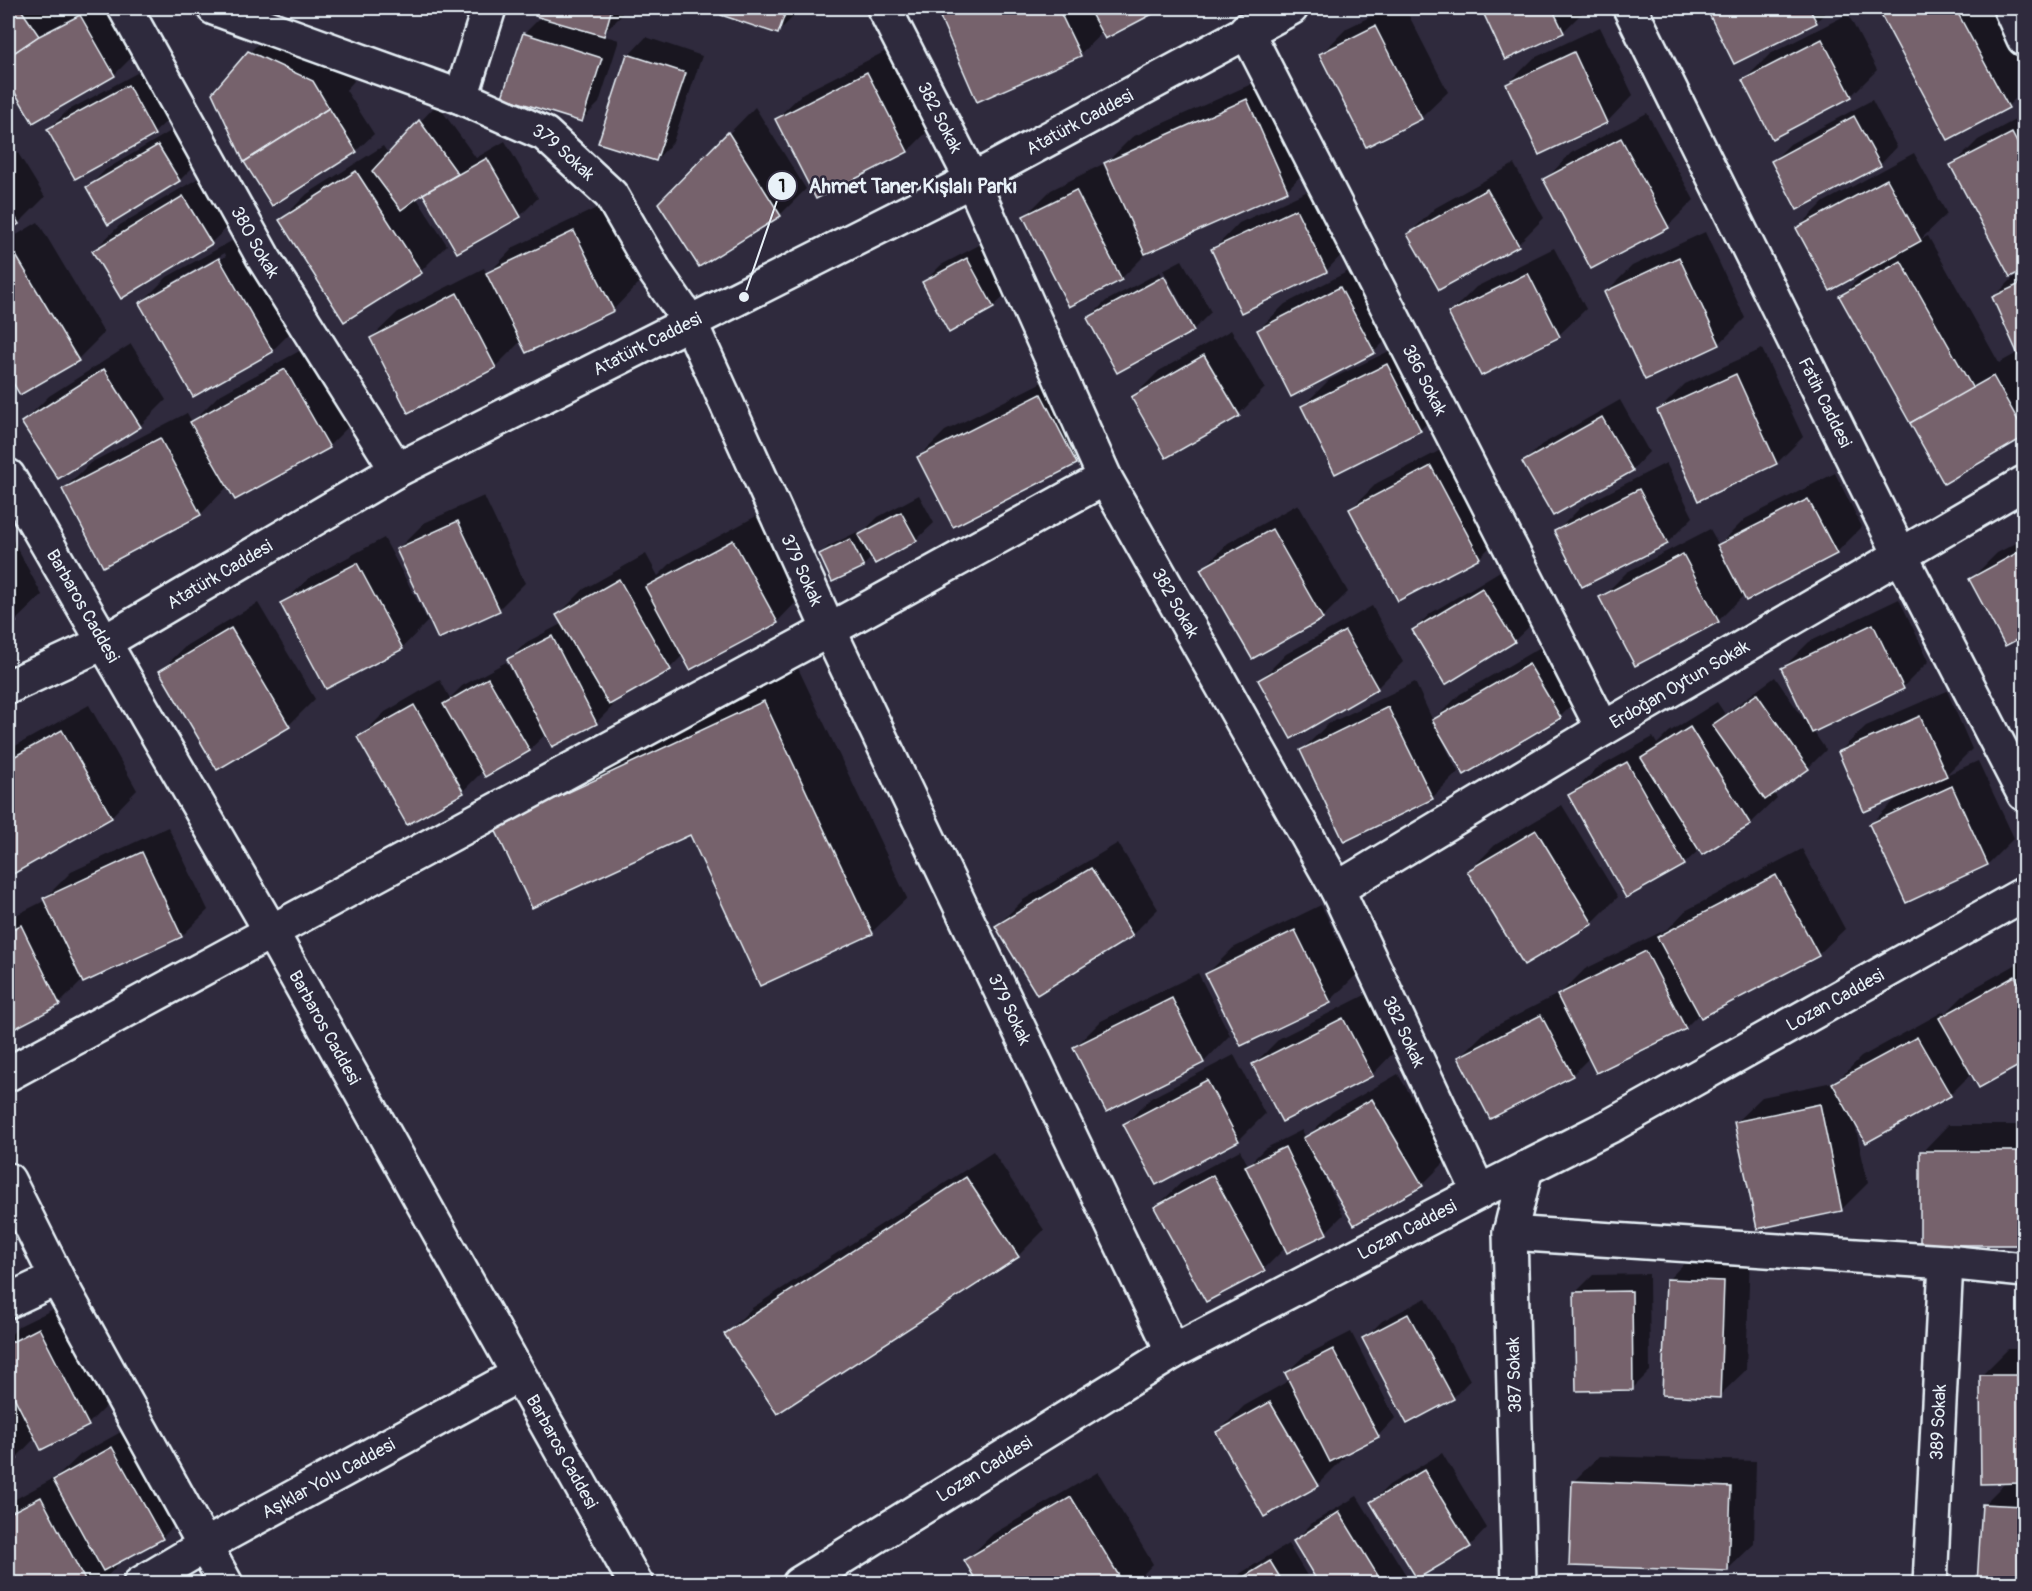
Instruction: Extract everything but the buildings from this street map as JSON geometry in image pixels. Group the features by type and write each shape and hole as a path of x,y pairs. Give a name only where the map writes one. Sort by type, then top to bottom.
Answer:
{"street":[{"name":"380 Sokak","path":"125,8 263,257 397,470"},
{"name":"379 Sokak","path":"214,8 461,97 545,134 611,195 656,273 690,322 829,630 1173,1352"},
{"path":"461,97 489,8"},
{"name":"382 Sokak","path":"884,8 972,180 1105,478 1337,889 1479,1192"},
{"name":"Atatürk Caddesi","path":"8,687 103,643 397,470 972,180 1246,30 1291,8"},
{"name":"Fatih Caddesi","path":"1629,8 1901,556 2025,794"},
{"path":"2010,8 2025,39"},
{"name":"386 Sokak","path":"1246,30 1603,729"},
{"name":"Barbaros Caddesi","path":"8,476 272,933 636,1584"},
{"path":"8,1074 272,933 1105,478"},
{"name":"Erdoğan Oytun Sokak","path":"1337,889 1603,729 2025,483"},
{"name":"Lozan Caddesi","path":"799,1584 1173,1352 1612,1125 2023,897"},
{"name":"387 Sokak","path":"1519,1584 1510,1233 1526,1168"},
{"path":"8,1180 57,1278 226,1584"},
{"path":"1510,1233 1946,1262 2025,1270"},
{"name":"389 Sokak","path":"1930,1584 1946,1262"},
{"path":"8,1301 57,1278"},
{"name":"Aşıklar Yolu Caddesi","path":"140,1584 204,1546 518,1375"}],"place":[{"name":"Ahmet Taner Kışlalı Parkı","path":"744,297"}]}
